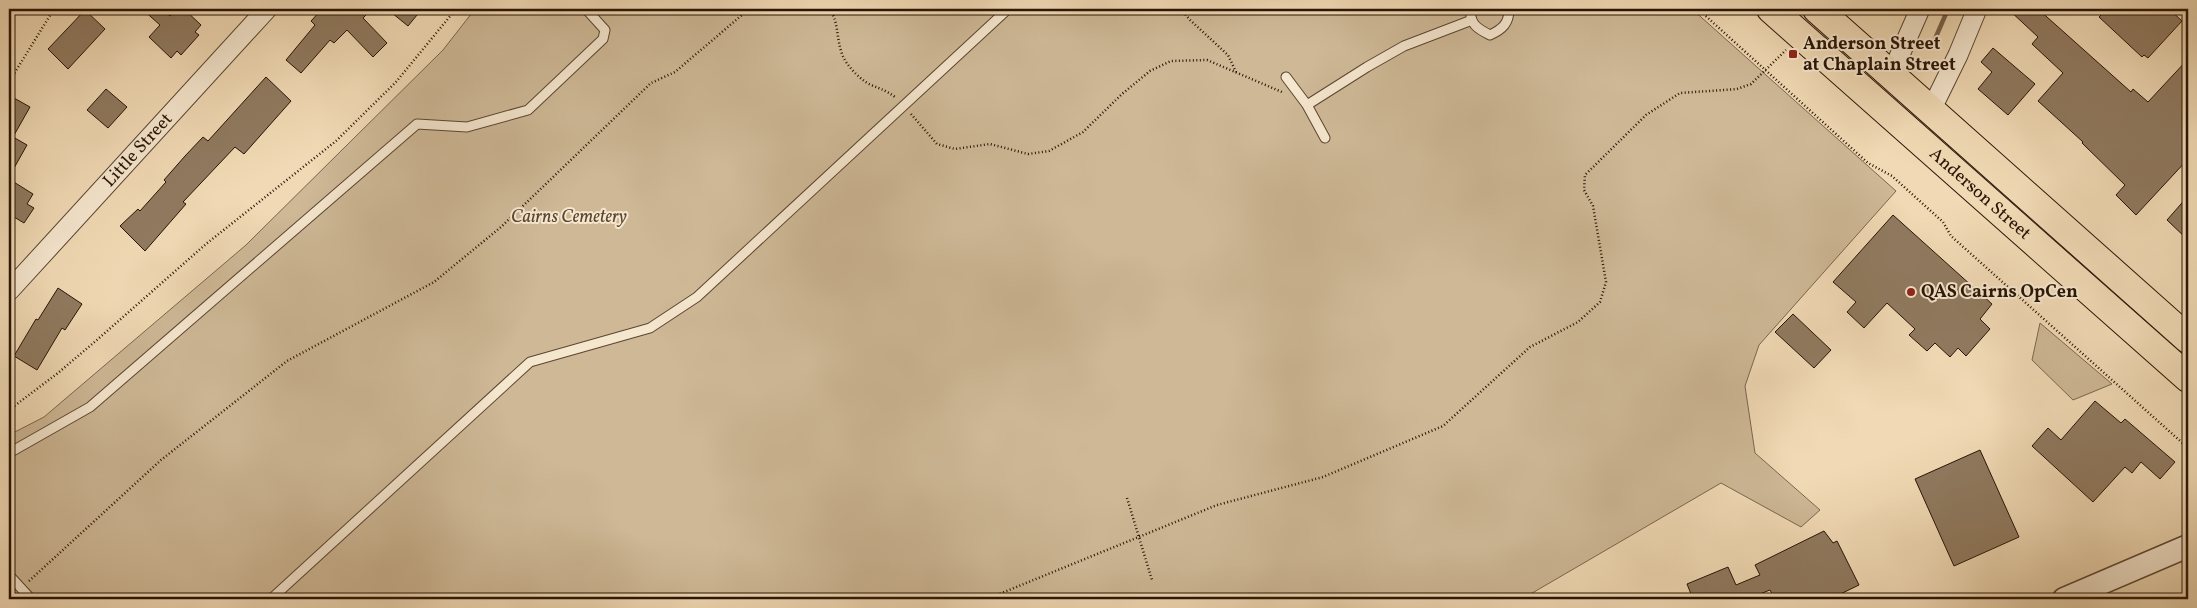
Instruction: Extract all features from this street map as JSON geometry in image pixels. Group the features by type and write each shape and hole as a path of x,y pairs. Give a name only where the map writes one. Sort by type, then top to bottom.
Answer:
{"main road":[{"name":"Anderson Street","path":"1771,9 2188,378"},
{"name":"Anderson Street","path":"1817,9 2184,333"}],"street":[{"name":"Little Street","path":"9,291 267,9"},
{"path":"1891,75 1920,9"},
{"path":"1931,110 1958,55 1977,9"},
{"path":"2064,599 2186,546"}],"lane":[{"path":"9,453 90,406 417,124 467,128 528,110 603,40 605,30 586,9"},
{"path":"271,599 530,362 650,328 697,297 1008,9"},
{"path":"1471,9 1470,17 1477,29 1490,35 1500,31 1509,20 1509,9"},
{"path":"1307,105 1404,46 1472,20"},
{"path":"1286,77 1307,105 1326,138"},
{"path":"9,575 31,599"}],"path":[{"path":"9,82 54,9"},
{"path":"9,410 58,373 206,244 336,141 396,82 456,9"},
{"path":"21,588 161,460 287,361 434,282 501,226 651,82 675,72 749,9"},
{"path":"830,9 837,21 842,56 853,70 869,84 887,90 904,105 937,144 955,149 990,144 1028,154 1049,151 1083,132 1122,94 1150,71 1171,61 1208,60 1280,91 1307,105"},
{"path":"1181,9 1190,20 1228,55 1236,73"},
{"path":"1698,9 1868,163 1892,176 1907,189 1943,222 1951,236 2188,448"},
{"path":"987,599 1217,505 1323,477 1443,426 1530,347 1578,322 1600,302 1606,282 1593,206 1584,190 1586,175 1646,115 1680,93 1737,89 1751,84 1766,72 1800,34"},
{"path":"1127,498 1152,580"}],"green space":[{"name":"Cairns Cemetery","path":"475,9 1692,9 1896,191 1759,345 1745,386 1755,453 1820,510 1801,527 1721,483 1522,599 9,599 9,435 44,417 246,245 443,50"},
{"path":"2040,323 2112,384 2073,400 2032,360"}],"building":[{"path":"142,9 162,9 170,16 177,9 184,9 201,25 195,32 199,35 181,55 177,51 171,58 149,37 160,25"},
{"path":"322,9 372,9 363,18 387,43 373,57 347,30 334,43 330,40 301,73 286,60 315,25 311,21"},
{"path":"387,9 422,9 408,26"},
{"path":"2008,9 2038,9 2131,92 2133,89 2148,102 2188,59 2188,159 2136,215 2116,195 2125,185 2083,142 2038,101 2063,73 2032,44 2038,37"},
{"path":"2107,9 2169,9 2182,21 2148,58 2144,55 2142,57 2099,17"},
{"path":"85,10 105,29 68,69 48,49"},
{"path":"1993,48 2035,84 2008,115 1978,89 1992,72 1981,62"},
{"path":"266,77 291,101 244,154 235,147 183,202 186,204 145,251 120,226 138,209 140,211 166,182 164,180 185,156 203,137 208,141"},
{"path":"106,89 127,107 108,128 87,110"},
{"path":"14,98 30,107 13,137 27,145 9,177 9,108"},
{"path":"9,179 33,194 27,204 34,208 24,223 9,214"},
{"path":"2188,196 2188,240 2167,220"},
{"name":"QAS Cairns OpCen","path":"1893,215 1992,304 1980,319 1990,329 1966,356 1958,348 1950,357 1935,343 1927,351 1909,335 1915,329 1887,303 1864,328 1847,312 1856,302 1833,282"},
{"path":"58,288 82,304 65,330 62,328 37,370 14,356 36,319 38,320"},
{"path":"1793,314 1831,350 1814,368 1775,332"},
{"path":"2095,401 2121,423 2125,419 2175,462 2160,479 2141,462 2132,473 2125,467 2093,502 2032,446 2048,428 2061,440"},
{"path":"1980,450 2019,537 1954,566 1915,479"},
{"path":"1824,531 1833,543 1837,541 1859,585 1830,599 1775,599 1770,590 1747,599 1693,599 1687,584 1728,567 1736,585 1760,575 1755,565"}],"waterway":[{"path":"9,19 15,9"},
{"path":"1935,39 1948,9"}],"place":[{"name":"Anderson Street at Chaplain Street","path":"1793,54"},
{"name":"QAS Cairns OpCen","path":"1911,292"}]}
